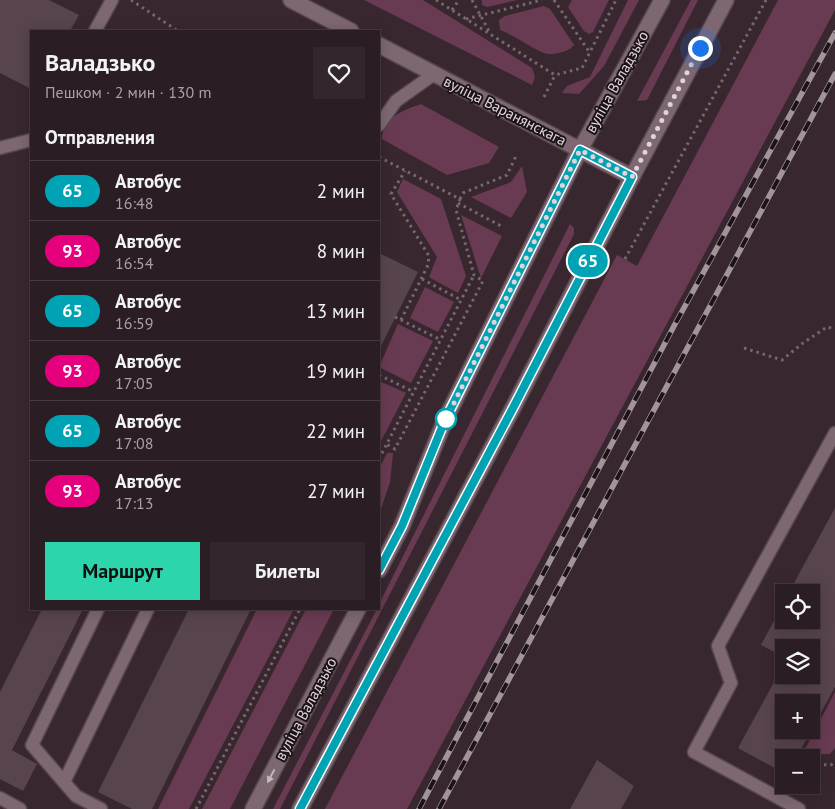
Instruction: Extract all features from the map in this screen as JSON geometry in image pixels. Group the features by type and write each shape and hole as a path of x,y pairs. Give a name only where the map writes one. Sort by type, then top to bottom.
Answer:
{"main road":[{"path":"291,0 350,30"},
{"name":"вуліца Валадзько","path":"380,568 402,526 445,420 580,150 662,0"},
{"path":"300,809 513,408 726,0"},
{"name":"вуліца Варанянскага","path":"380,46 632,177"},
{"name":"вуліца Валадзько","path":"253,809 357,610"}],"lane":[{"path":"96,30 112,0"},
{"path":"380,124 396,101 434,74"},
{"path":"0,148 30,140"},
{"path":"799,809 694,752 731,683 718,646 835,433"},
{"path":"98,610 32,745 76,796 101,809"},
{"path":"64,782 148,610"},
{"path":"0,798 20,809"}],"path":[{"path":"131,0 176,30"},
{"path":"436,0 555,75 582,68 616,0"},
{"path":"452,10 459,0"},
{"path":"472,0 490,34"},
{"path":"466,19 542,0"},
{"path":"554,0 590,53"},
{"path":"625,259 766,0"},
{"path":"544,97 555,75"},
{"path":"386,444 395,449 483,281 474,274 456,210 459,201 463,193 507,175 516,156"},
{"path":"380,158 504,227"},
{"path":"401,320 422,279 429,256 391,194 405,171"},
{"path":"380,456 474,274"},
{"path":"422,279 461,300"},
{"path":"395,317 441,340"},
{"path":"744,348 782,360 827,327 835,329"},
{"path":"380,375 414,392"},
{"path":"196,809 299,610"},
{"path":"820,765 831,766 835,761"}],"shaded area":[{"path":"364,0 423,0 532,68 535,77 532,85"},
{"path":"482,0 517,0 487,7 482,5"},
{"path":"572,0 609,0 593,32 589,34 584,31 568,7"},
{"path":"628,0 639,0 604,66 579,94 562,93 567,86 590,77"},
{"path":"691,0 698,0 647,100 637,101"},
{"path":"778,0 835,0 835,10 407,809 325,809 617,255 637,266"},
{"path":"544,6 550,9 574,45 568,50 556,54 547,54 500,30 499,20 505,16"},
{"path":"421,104 499,147 489,163 447,175 382,139 383,131 390,120 401,112"},
{"path":"522,166 527,192 511,218 471,197 511,182"},
{"path":"403,179 441,199 466,276 458,293 429,277 437,257 397,192"},
{"path":"461,215 502,236 481,278"},
{"path":"570,224 574,228 574,234 280,809 273,809 376,610 380,610 380,602"},
{"path":"425,287 454,302 438,332 410,318"},
{"path":"398,324 433,341 411,383 380,368"},
{"path":"380,381 406,393 380,443"},
{"path":"387,453 393,453 390,482 380,512 380,467"},
{"path":"257,610 293,610 189,809 158,809"},
{"path":"305,610 333,610 230,809 202,809"},
{"path":"835,692 835,748 830,754 820,754 820,749 805,749 810,739 820,739 820,721"}],"building":[{"path":"0,0 49,0 79,15 71,30 30,30 30,88 0,73"},
{"path":"380,253 418,272 380,348"},
{"path":"835,508 835,687 820,714 820,694 775,694 775,739 806,739 801,749 775,749 775,768 738,748 775,680 775,684 820,684 820,639 775,639 775,652 761,645 775,619 775,629 820,629 820,584 793,584"},
{"path":"41,610 82,610 12,750 37,764 23,791 0,779 0,692"},
{"path":"189,610 251,610 152,809 132,809 98,792"},
{"path":"597,760 634,786 621,809 570,809"}],"railway":[{"path":"419,809 674,326 835,33"},
{"path":"439,809 835,74"}],"bus line":[{"name":"65","path":"300,809 513,408 632,177 580,150 445,420 402,526 380,568"}],"route":[{"path":"446,419 580,150 632,177 700,48"}]}
